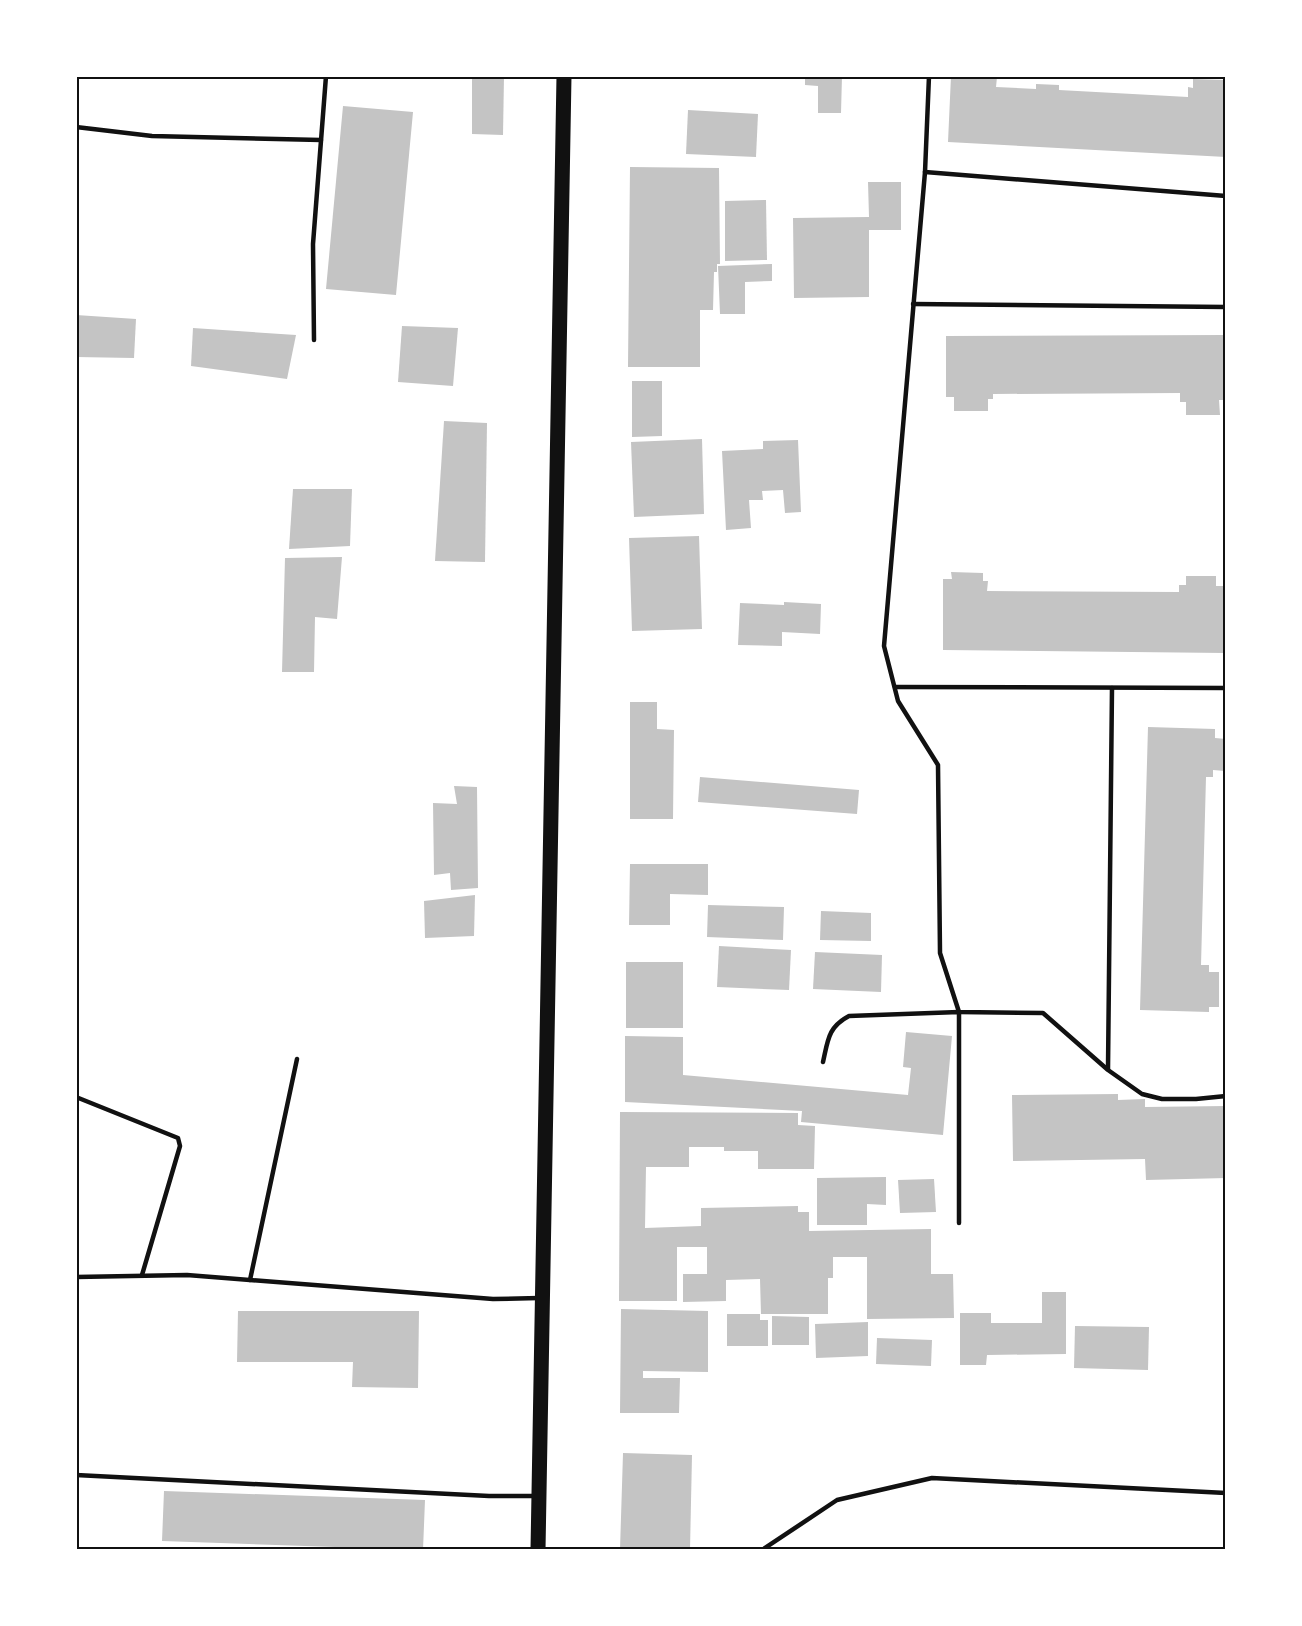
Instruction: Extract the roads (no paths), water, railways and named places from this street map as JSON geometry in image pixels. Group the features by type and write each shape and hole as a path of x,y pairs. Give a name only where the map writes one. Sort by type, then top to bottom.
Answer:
{"main road":[{"path":"538,1550 564,76"}],"lane":[{"path":"314,340 313,244 326,76"},
{"path":"929,76 925,172 884,646 898,701 938,765 940,953 959,1012 959,1224"},
{"path":"76,127 152,136 321,140"},
{"path":"925,172 1226,196"},
{"path":"913,304 1226,307"},
{"path":"895,687 1226,688"},
{"path":"1108,1070 1112,688"},
{"path":"824,1062 830,1032 838,1022 849,1016 959,1012 1043,1013 1108,1070 1142,1094 1162,1099 1226,1096"},
{"path":"250,1280 297,1059"},
{"path":"76,1097 178,1138 180,1146 142,1275"},
{"path":"76,1276 187,1275 493,1299 542,1298"},
{"path":"76,1475 489,1496 540,1496"},
{"path":"762,1550 837,1500 932,1478 1226,1493"}]}
